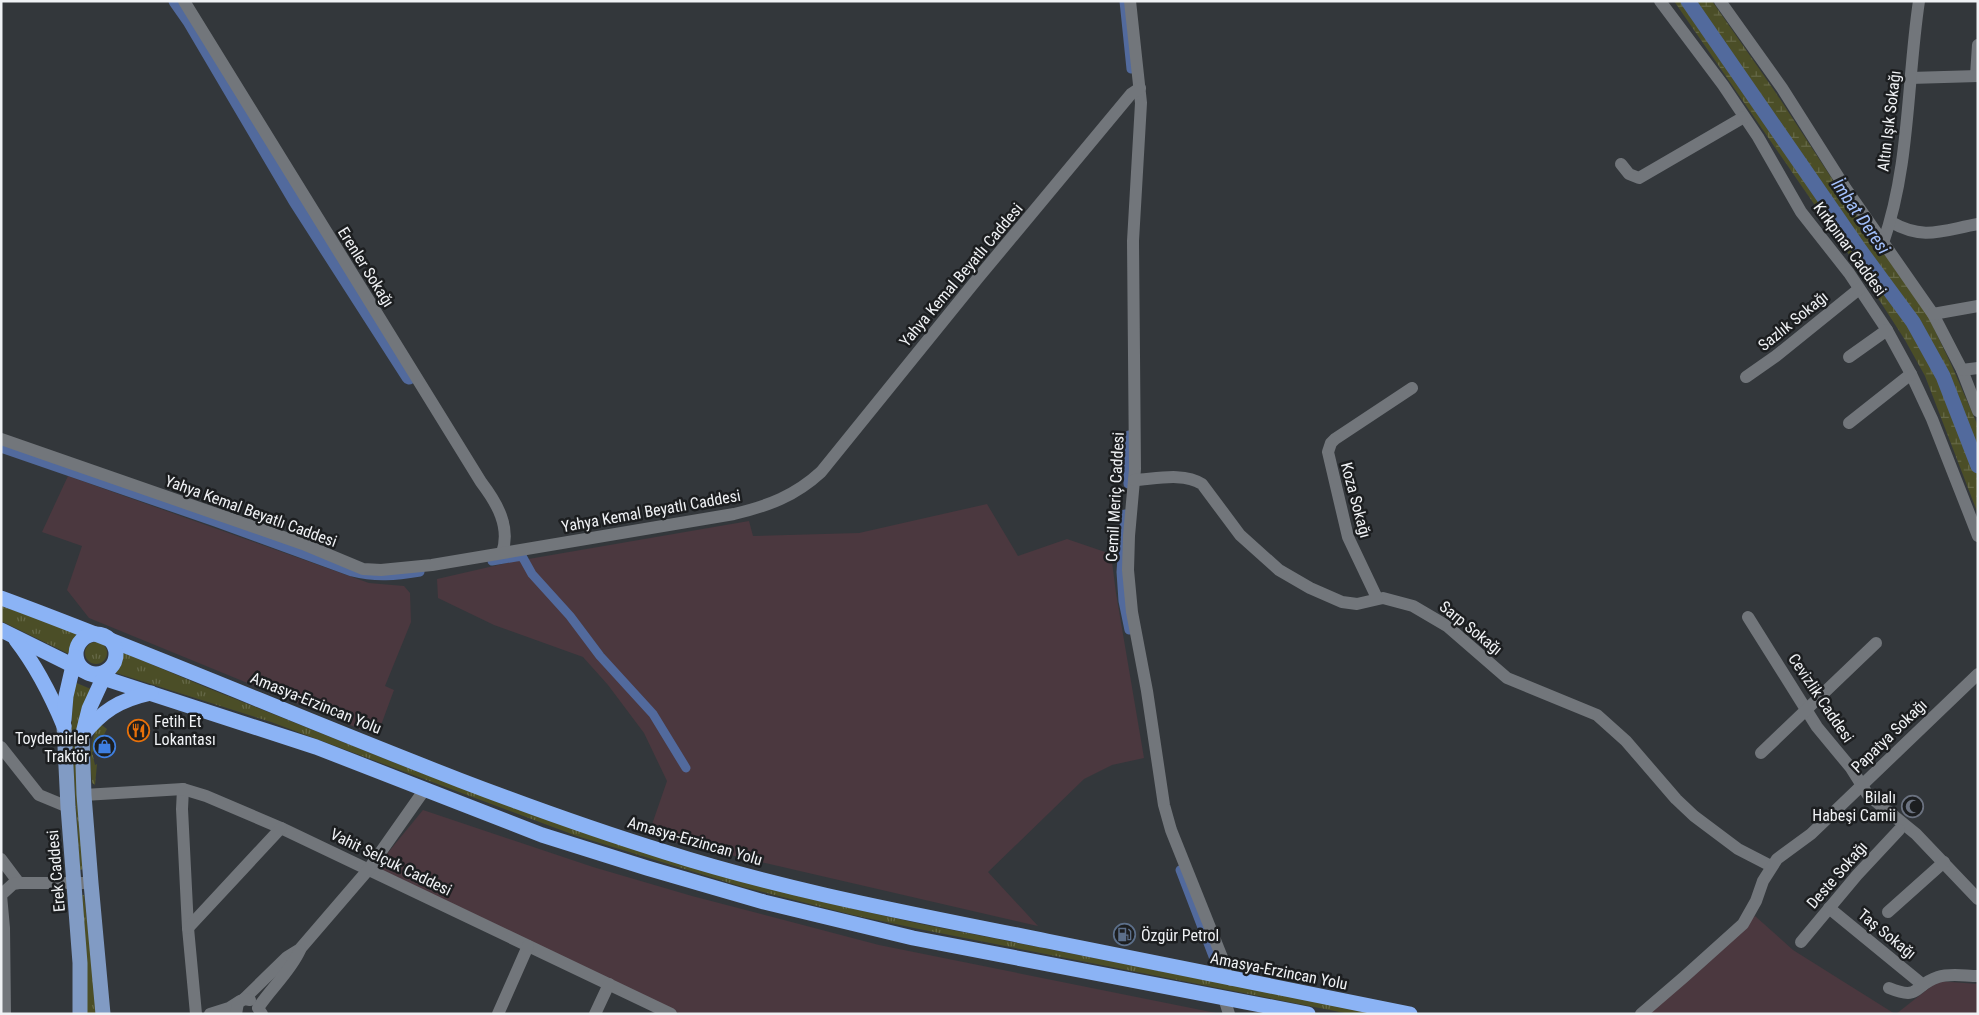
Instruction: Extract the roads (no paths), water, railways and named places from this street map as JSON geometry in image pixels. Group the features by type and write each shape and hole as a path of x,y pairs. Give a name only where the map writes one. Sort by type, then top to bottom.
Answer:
{"highway":[{"name":"Amasya-Erzincan Yolu","path":"1,598 102,636 484,790 667,853 753,877 884,909 1231,980 1410,1014"},
{"path":"7,633 73,666 316,747 574,845 764,902 913,938 1308,1014"},
{"path":"7,633 39,672 49,690 64,726"},
{"path":"64,726 65,704 77,651 84,639 89,636 102,636 108,639 116,650 114,663 99,674 82,736"},
{"path":"77,651 79,663 99,674"},
{"path":"82,736 94,721 115,705 131,698 151,693"}],"main road":[{"name":"Erek Caddesi","path":"64,726 80,962 80,1014"},
{"name":"Erek Caddesi","path":"82,736 84,795 103,1014"}],"street":[{"name":"Erenler Sokağı","path":"184,1 367,300 490,494 504,525 506,543 502,553"},
{"name":"Cemil Meriç Caddesi","path":"1130,1 1140,88 1141,131 1133,241 1134,480 1128,553 1130,590 1164,805 1180,856 1231,980"},
{"name":"Kırkpınar Caddesi","path":"1660,1 1723,85 1758,137 1801,212 1859,288 1887,330 1912,374 1932,419 1978,536"},
{"name":"Kırkpınar Caddesi","path":"1720,1 1782,88 1846,189 1933,314 1962,370 1978,411"},
{"name":"Altın Işık Sokağı","path":"1883,242 1890,222 1905,129 1919,1"},
{"path":"1910,78 1977,76 1978,46"},
{"name":"Yahya Kemal Beyatlı Caddesi","path":"1,439 303,544 363,569 381,570 432,565 734,514 773,504 801,489 821,472 978,278 1131,94 1140,88"},
{"path":"1621,164 1630,174 1639,178 1744,117"},
{"path":"1890,222 1906,230 1921,234 1978,224"},
{"name":"Sazlık Sokağı","path":"1746,378 1859,288"},
{"path":"1933,314 1978,306"},
{"path":"1849,357 1887,330"},
{"path":"1962,370 1978,368"},
{"path":"1849,423 1912,374"},
{"name":"Koza Sokağı","path":"1377,598 1348,538 1328,452 1331,443 1335,439 1412,388"},
{"name":"Sarp Sokağı","path":"1134,480 1175,478 1197,480 1210,493 1240,535 1279,570 1310,588 1342,602 1357,604 1383,598 1403,602 1423,611 1462,638 1507,678 1596,714 1626,741 1676,799 1694,816 1738,849 1771,866"},
{"name":"Cevizlik Caddesi","path":"1748,616 1817,727 1851,768 1873,801 1916,834 1978,900"},
{"path":"1761,753 1876,643"},
{"name":"Papatya Sokağı","path":"1640,1014 1743,924 1771,866 1777,859 1811,834 1978,674"},
{"path":"1,747 39,796 68,807"},
{"path":"183,789 182,809 188,928 196,1014"},
{"name":"Vahit Selçuk Caddesi","path":"84,795 183,789 206,796 281,828 671,1014"},
{"path":"236,1014 236,1006 284,960 300,949 368,870 426,789"},
{"path":"188,928 281,828"},
{"name":"Deste Sokağı","path":"1801,942 1899,830"},
{"path":"1,859 19,882"},
{"path":"1888,912 1944,862"},
{"path":"5,1014 4,922 1,895 13,884 19,882 91,883"},
{"name":"Taş Sokağı","path":"1829,908 1923,985"},
{"path":"498,1014 528,946"},
{"path":"259,1012 267,994 292,966 300,949"},
{"path":"1889,988 1908,994 1944,976 1978,976"},
{"path":"595,1014 609,984"},
{"path":"1224,998 1229,1014"},
{"path":"210,1014 229,1008 242,1000 254,1002 259,1012"}],"waterway":[{"path":"176,1 190,21 296,201 409,377"},
{"path":"1124,1 1131,69"},
{"name":"İmbat Deresi","path":"1688,1 1860,250 1913,322 1943,376 1978,466"},
{"path":"1128,484 1129,435"},
{"path":"1,448 215,522 352,572 386,576 420,572"},
{"path":"1125,514 1121,572 1123,601 1129,630"},
{"path":"492,561 522,556 532,574 570,616 600,656 653,714 686,768"},
{"path":"1180,870 1214,959"}],"place":[{"name":"Fetih Et Lokantası","path":"138,730"},
{"name":"Toydemirler Traktör","path":"105,747"},
{"name":"Bilalı Habeşi Camii","path":"1912,806"},
{"name":"Özgür Petrol","path":"1125,935"}]}
